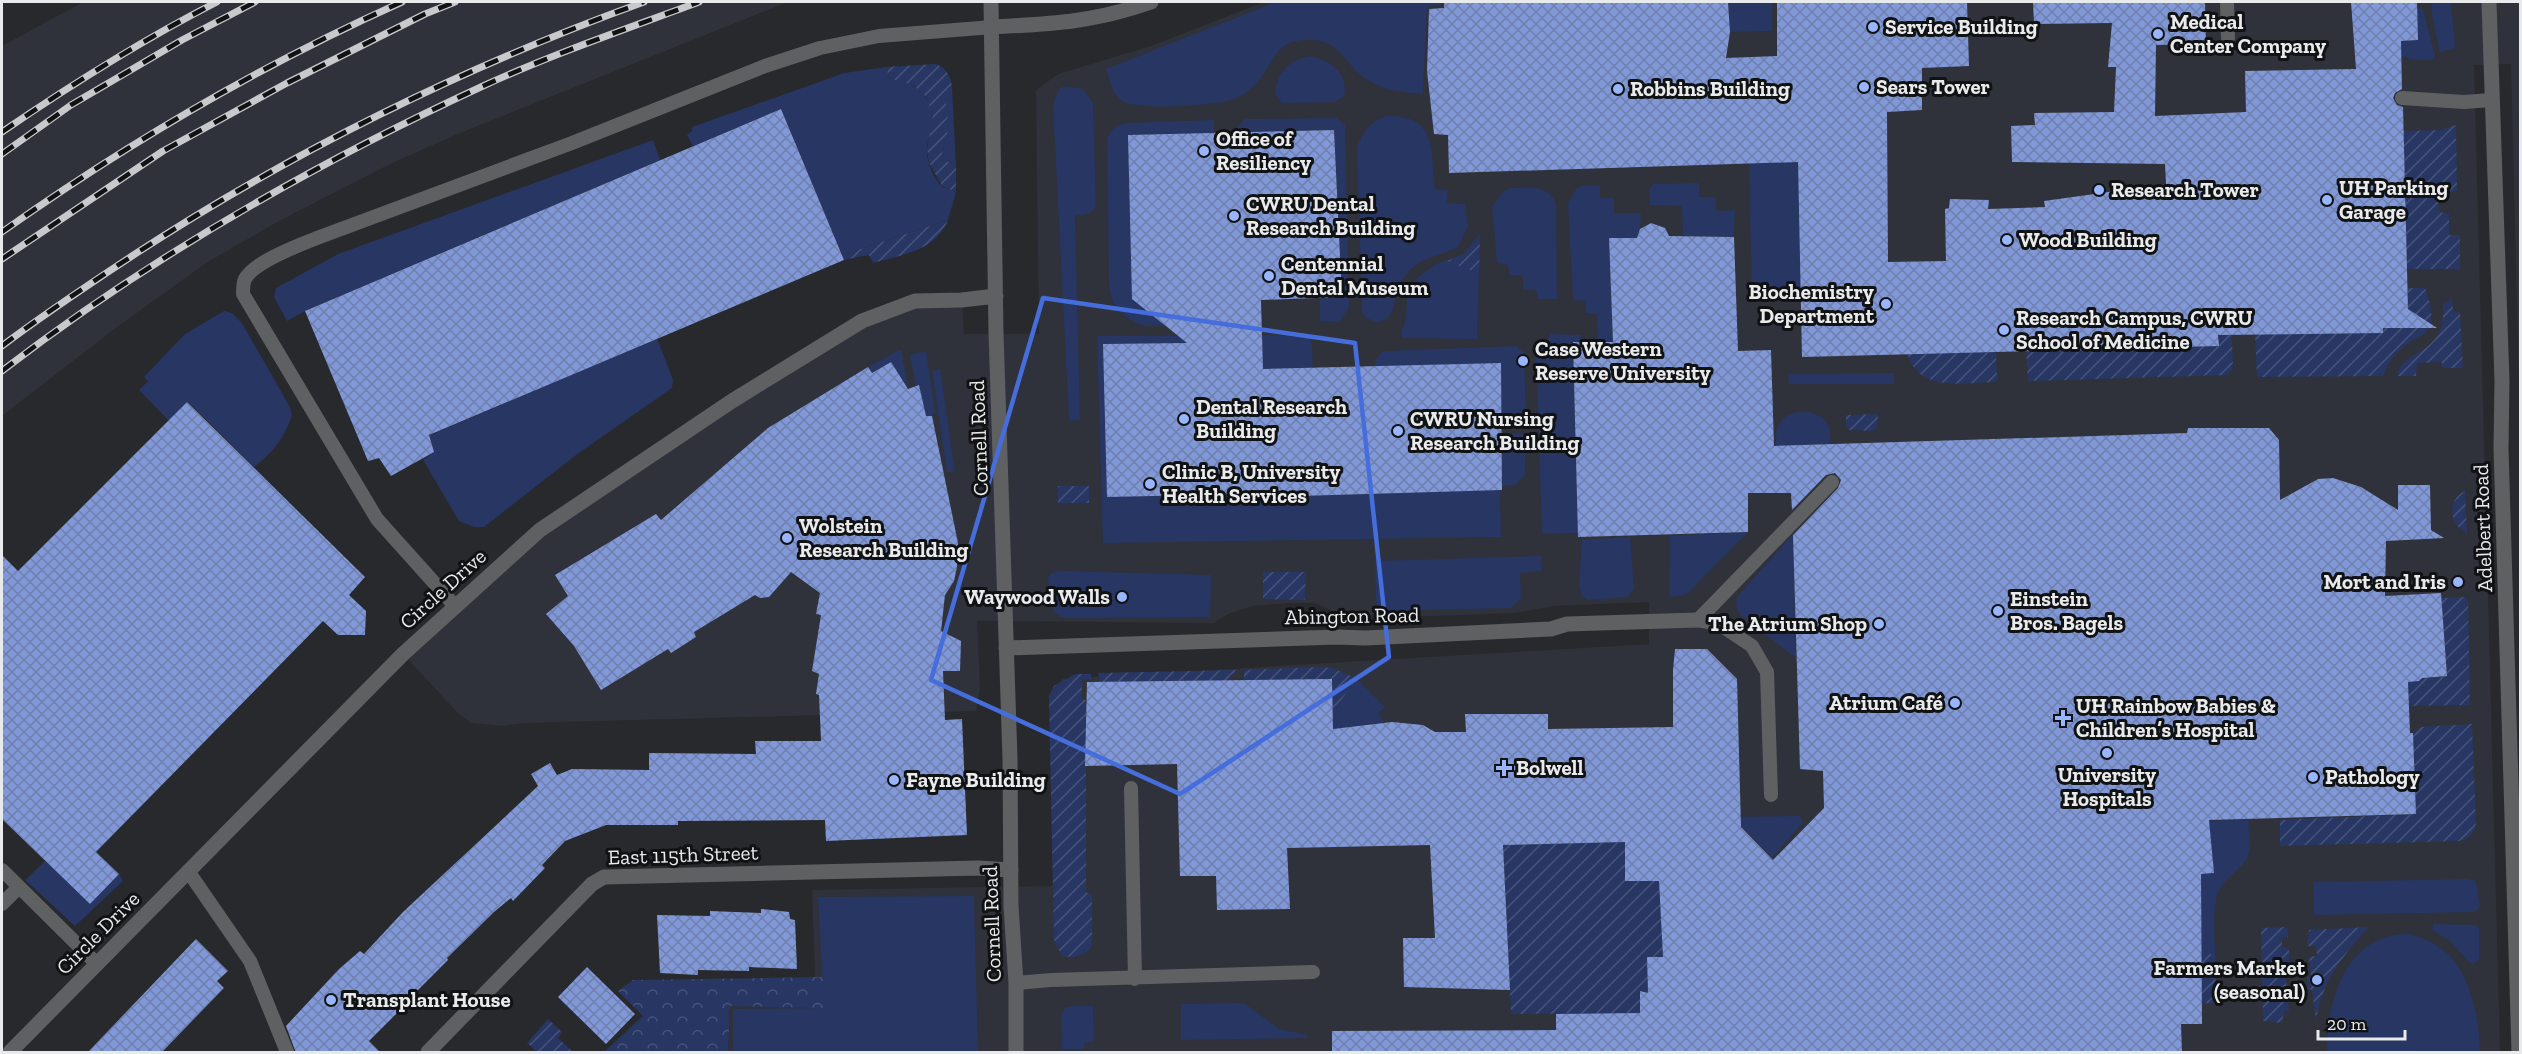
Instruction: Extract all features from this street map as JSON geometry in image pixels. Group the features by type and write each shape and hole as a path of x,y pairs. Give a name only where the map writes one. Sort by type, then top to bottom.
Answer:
{"street":[{"name":"Cornell Road","path":"991,2 996,296 1016,983 1016,1053"},
{"path":"993,27 1074,22 1106,16 1151,2"},
{"name":"Adelbert Road","path":"2489,2 2502,381 2501,448 2519,1053"},
{"name":"Circle Drive","path":"10,1053 403,654 540,530 732,400 825,341 862,321 886,310 915,301 962,300 996,296"},
{"name":"Abington Road","path":"1006,648 1326,637 1377,638 1551,629 1568,624 1698,620"},
{"name":"East 115th Street","path":"428,1053 592,884 604,876 978,868 1011,870"}],"lane":[{"path":"2227,2 2228,38"},
{"path":"455,606 377,519 243,294 245,279 255,269 283,253 317,238 572,143 776,62 820,48 879,36 993,27"},
{"path":"2402,98 2464,102 2491,100"},
{"path":"1698,620 1832,482"},
{"path":"1698,620 1719,624 1752,646 1767,672 1771,795"},
{"path":"1131,788 1135,979"},
{"path":"2,870 97,964"},
{"path":"188,871 250,961 286,1053"},
{"path":"2,904 19,887"},
{"path":"1016,983 1313,972"}],"highlighted area":[{"path":"1043,298 1355,343 1389,657 1180,794 931,680"}],"shaded area":[{"path":"83,2 788,2 460,133 390,164 279,221 206,263 113,330 2,416 2,46"},
{"path":"1264,2 2520,2 2520,422 2511,64 2474,65 2500,1052 728,1052 730,1005 816,1001 812,890 1053,886 1049,695 1062,679 1649,644 1649,602 1554,606 1516,613 1433,616 1352,615 1335,612 1314,603 1291,603 1252,606 1228,614 1214,623 977,621 980,688 976,711 523,723 503,726 471,723 456,711 403,654 541,530 887,310 962,300 964,334 1039,334 1036,90 1058,74 1151,46"}],"green space":[{"path":"1276,2 1441,2 1440,5 1427,7 1423,94 1394,90 1373,83 1358,73 1335,48 1320,41 1309,40 1284,46 1249,91 1230,100 1199,105 1144,106 1122,101 1114,91 1106,69"},
{"path":"1728,2 1772,2 1772,31 1730,32"},
{"path":"2432,2 2451,2 2455,48 2440,52 2439,50"},
{"path":"2417,8 2423,9 2435,56 2432,60 2400,56 2371,42 2418,40"},
{"path":"1310,56 1331,64 1341,74 1345,88 1344,96 1335,102 1282,103 1275,94 1282,73 1290,64"},
{"path":"936,64 945,70 952,87 948,92 946,102 948,130 942,154 945,161 956,164 956,192 942,186 929,163 927,149 933,115 926,97 913,85 889,78 886,67"},
{"path":"886,67 889,78 898,79 913,86 926,97 930,104 933,122 927,146 929,164 940,184 956,192 948,220 842,255 781,109 693,146 687,135 692,131 692,127 844,73"},
{"path":"1065,86 1083,89 1093,103 1096,206 1090,213 1075,216 1080,420 1069,421 1053,104 1060,88"},
{"path":"952,87 956,164 945,161 942,154 948,127 945,100 947,92"},
{"path":"1386,116 1403,117 1415,122 1423,129 1431,149 1435,189 1448,190 1447,203 1465,204 1468,226 1458,247 1421,262 1408,272 1399,285 1390,315 1383,321 1376,322 1369,320 1362,312 1357,148 1367,128"},
{"path":"1337,118 1345,125 1349,308 1339,322 1320,321 1320,298 1342,297 1334,132 1330,130 1238,132 1237,128 1244,119"},
{"path":"1214,120 1214,133 1128,135 1247,324 1145,326 1121,313 1109,289 1108,136 1114,128 1127,123"},
{"path":"2456,125 2457,191 2438,193 2439,212 2449,214 2449,235 2460,235 2460,269 2407,269 2403,131 2440,130"},
{"path":"2225,132 2233,368 2228,375 2028,381 2026,350 2219,346 2210,133"},
{"path":"653,140 660,160 305,311 287,321 274,297 276,288 338,254"},
{"path":"1798,161 1802,299 1752,299 1749,162"},
{"path":"1699,183 1699,197 1716,197 1716,211 1735,210 1734,237 1683,236 1682,206 1650,205 1649,189 1654,184"},
{"path":"1581,186 1600,186 1600,198 1614,198 1614,213 1641,213 1637,238 1609,239 1613,341 1598,342 1597,314 1586,313 1586,301 1573,300 1568,203 1576,189"},
{"path":"1511,188 1543,190 1553,197 1556,203 1557,299 1538,299 1536,290 1523,290 1523,276 1509,275 1508,265 1497,263 1492,206 1504,191"},
{"path":"948,220 935,239 906,254 873,263 869,255 843,260 842,255"},
{"path":"1480,236 1477,339 1402,338 1407,296 1417,278 1434,265 1464,254"},
{"path":"1480,236 1479,274 1447,261 1464,254"},
{"path":"2408,288 2425,288 2430,305 2430,323 2425,333 2395,355 2383,376 2257,377 2255,334 2382,333 2383,328 2408,309"},
{"path":"2452,299 2453,311 2460,312 2463,368 2442,368 2442,362 2417,363 2416,376 2398,376 2400,367 2431,344 2438,335 2442,322 2443,304"},
{"path":"224,311 232,313 242,323 290,407 292,416 277,445 254,467 188,402 169,421 139,390 148,381 144,377 185,334"},
{"path":"1550,334 1581,335 1580,342 1573,342 1578,533 1542,534 1536,354"},
{"path":"1291,335 1310,338 1312,349 1308,412 1297,493 1300,496 1500,490 1501,537 1103,543 1097,336"},
{"path":"657,338 673,380 672,388 576,455 484,527 474,527 459,521 423,460 434,452 428,436"},
{"path":"1516,346 1524,353 1526,416 1519,422 1501,422 1501,367 1497,363 1375,367 1375,361 1383,351"},
{"path":"901,349 908,388 891,363 872,373 868,367"},
{"path":"926,351 935,412 932,416 926,416 919,386 916,386 910,355"},
{"path":"1996,351 1997,382 1957,384 1932,380 1921,375 1913,366 1907,353"},
{"path":"940,369 955,472 947,472 932,371"},
{"path":"1894,373 1894,384 1790,384 1788,381 1789,374"},
{"path":"1807,411 1827,422 1830,431 1829,444 1776,446 1777,430 1782,420 1791,414"},
{"path":"1878,414 1877,427 1873,431 1849,430 1846,425 1846,415"},
{"path":"1523,434 1526,437 1525,475 1515,485 1502,486 1501,435"},
{"path":"1058,486 1089,486 1089,503 1058,503"},
{"path":"2465,491 2467,533 2456,524 2452,512 2455,500"},
{"path":"1748,532 1690,591 1684,595 1669,597 1670,536"},
{"path":"1793,534 1796,658 1740,615 1736,605 1737,597"},
{"path":"1630,537 1634,589 1627,597 1588,600 1581,595 1579,582 1582,540"},
{"path":"1542,556 1541,571 1520,573 1521,598 1511,608 1384,611 1376,603 1375,561"},
{"path":"1060,571 1211,575 1210,617 1065,618 1054,611 1049,596 1048,577"},
{"path":"1263,572 1306,572 1305,600 1263,599"},
{"path":"2465,597 2468,600 2470,705 2409,706 2408,682 2419,681 2422,678 2447,676 2441,598"},
{"path":"1332,668 1356,678 1333,713 1244,680 1244,670"},
{"path":"1236,670 1235,674 1230,675 1230,681 1100,682 1098,673"},
{"path":"1075,674 1091,674 1091,679 1082,679 1082,699 1086,700 1086,892 1092,895 1092,946 1082,955 1071,957 1062,956 1054,940 1049,696 1054,686"},
{"path":"1356,678 1385,707 1378,713 1384,722 1333,730 1333,713"},
{"path":"2472,724 2476,824 2469,837 2460,841 2280,846 2280,820 2416,814 2413,733 2421,727"},
{"path":"1798,816 1803,822 1772,858 1732,817"},
{"path":"2248,820 2250,845 2247,858 2221,887 2216,900 2215,954 2201,954 2201,874 2214,873 2201,821"},
{"path":"1625,842 1625,881 1659,881 1663,957 1647,957 1648,993 1640,991 1640,1013 1511,1014 1503,845"},
{"path":"45,861 90,904 119,874 123,881 75,926 25,880"},
{"path":"2467,879 2476,881 2480,907 2475,912 2314,915 2313,882"},
{"path":"974,896 978,1052 733,1052 733,1009 824,1008 818,897"},
{"path":"2433,924 2476,925 2479,929 2479,960 2473,964 2469,962 2450,941 2432,930"},
{"path":"2288,927 2288,937 2282,938 2282,947 2289,949 2289,969 2285,969 2289,1010 2284,1012 2282,1023 2263,1021 2261,928"},
{"path":"2369,927 2335,969 2319,1005 2316,1020 2312,990 2307,989 2307,978 2311,977 2309,957 2317,956 2316,946 2307,946 2309,930"},
{"path":"2410,934 2439,947 2460,970 2472,997 2480,1052 2327,1052 2331,1011 2344,973 2356,957 2370,945 2388,937"},
{"path":"2201,954 2215,954 2216,1004 2202,1003"},
{"path":"823,977 825,1008 730,1006 728,1052 604,1052 643,1016 618,991 633,980"},
{"path":"1244,1003 1279,1029 1307,1035 1308,1038 1181,1040 1181,1004"},
{"path":"1093,1006 1094,1042 1084,1043 1084,1049 1062,1049 1061,1014 1066,1007"},
{"path":"548,1019 562,1032 558,1038 573,1052 537,1052 527,1043"}],"building":[{"path":"1444,2 1728,2 1730,32 1726,58 1777,56 1777,2 1967,2 1969,66 1922,68 1922,110 1887,112 1888,262 1946,261 1945,209 1949,208 1950,199 1989,200 1988,209 2045,207 2044,201 2166,184 2165,164 2012,162 2011,126 2035,125 2034,113 2114,112 2116,67 2108,67 2112,23 2034,24 2033,2 2205,2 2206,44 2156,45 2155,116 2246,112 2245,71 2356,69 2351,2 2417,2 2418,40 2401,41 2402,89 2395,93 2393,98 2397,105 2403,107 2408,309 2437,328 2383,328 2383,333 2218,335 2219,346 1802,357 1798,162 1449,173 1448,135 1434,134 1427,71 1429,9 1444,8"},
{"path":"781,109 844,260 429,435 434,452 391,476 379,458 368,461 305,311"},
{"path":"1334,130 1342,297 1261,300 1263,369 1501,363 1502,490 1300,496 1297,493 1107,497 1103,344 1187,343 1132,299 1128,135"},
{"name":"University Hospitals","path":"1651,223 1665,228 1669,236 1734,237 1738,351 1771,350 1774,446 2187,433 2188,428 2269,428 2279,440 2280,500 2318,479 2333,478 2361,487 2398,510 2398,485 2430,485 2431,530 2444,538 2386,541 2385,596 2441,593 2447,676 2422,678 2419,681 2408,682 2410,733 2413,733 2416,814 2209,820 2214,873 2201,874 2202,1024 2181,1024 2182,1053 1332,1053 1332,1031 1556,1030 1556,1014 1640,1013 1640,991 1648,993 1647,957 1663,957 1659,881 1625,881 1625,842 1503,845 1510,990 1404,987 1403,938 1435,938 1430,845 1287,848 1290,909 1217,910 1216,876 1180,876 1177,764 1085,766 1087,682 1332,679 1333,729 1392,722 1423,725 1435,732 1466,732 1465,714 1548,714 1548,729 1673,727 1675,649 1707,649 1737,679 1741,827 1773,860 1824,808 1823,771 1800,769 1793,535 1838,488 1841,480 1835,473 1826,475 1792,510 1791,493 1748,493 1748,532 1578,537 1573,342 1613,342 1609,238 1637,238 1640,229"},
{"path":"891,362 908,389 919,385 926,416 932,416 958,543 957,567 954,581 945,595 941,631 961,641 960,671 943,671 945,720 962,719 967,835 826,841 825,820 678,821 678,825 606,825 565,841 542,865 545,868 513,901 511,898 494,912 447,958 448,960 369,1041 381,1053 296,1053 286,1026 339,969 360,951 364,954 403,912 538,786 531,774 550,763 557,775 572,769 649,770 649,753 756,754 755,741 821,741 819,695 816,694 819,674 812,671 821,615 816,614 820,593 791,572 769,597 760,598 755,595 694,632 696,637 671,653 668,649 601,690 574,646 546,614 568,596 555,575 656,514 661,520 768,428 868,367 872,373"},
{"path":"187,402 365,577 349,595 366,611 365,635 338,635 323,621 96,852 119,874 90,904 2,819 2,555 18,571"},
{"path":"761,909 789,912 790,919 795,920 797,969 749,967 749,971 698,970 698,975 660,973 657,915 710,916 710,911 761,913"},
{"path":"196,939 228,971 217,981 224,988 161,1053 87,1053"},
{"path":"587,967 635,1014 606,1044 558,997"}],"railway":[{"path":"2,132 107,64 217,2"},
{"path":"2,154 71,105 182,40 255,2"},
{"path":"2,232 98,167 196,107 349,26 402,2"},
{"path":"2,259 163,151 287,83 425,14 455,2"},
{"path":"2,346 132,256 255,181 317,147 445,83 577,27 644,2"},
{"path":"2,371 115,290 174,252 234,215 357,148 509,74 699,2"}],"place":[{"name":"Service Building","path":"1873,27"},
{"name":"Medical Center Company","path":"2158,34"},
{"name":"Sears Tower","path":"1864,87"},
{"name":"Robbins Building","path":"1618,89"},
{"name":"Office of Resiliency","path":"1204,151"},
{"name":"Research Tower","path":"2099,190"},
{"name":"UH Parking Garage","path":"2327,200"},
{"name":"CWRU Dental Research Building","path":"1234,216"},
{"name":"Wood Building","path":"2007,240"},
{"name":"Centennial Dental Museum","path":"1269,276"},
{"name":"Biochemistry Department","path":"1886,304"},
{"name":"Research Campus, CWRU School of Medicine","path":"2004,330"},
{"name":"Case Western Reserve University","path":"1523,361"},
{"name":"Dental Research Building","path":"1184,419"},
{"name":"CWRU Nursing Research Building","path":"1398,431"},
{"name":"Clinic B, University Health Services","path":"1150,484"},
{"name":"Wolstein Research Building","path":"787,538"},
{"name":"Mort and Iris","path":"2458,582"},
{"name":"Waywood Walls","path":"1122,597"},
{"name":"Einstein Bros. Bagels","path":"1998,611"},
{"name":"The Atrium Shop","path":"1879,624"},
{"name":"Atrium Café","path":"1955,703"},
{"name":"UH Rainbow Babies & Children’s Hospital","path":"2063,718"},
{"name":"University Hospitals","path":"2107,753"},
{"name":"Bolwell","path":"1504,768"},
{"name":"Pathology","path":"2313,777"},
{"name":"Fayne Building","path":"894,780"},
{"name":"Farmers Market (seasonal)","path":"2317,980"},
{"name":"Transplant House","path":"331,1000"}]}
